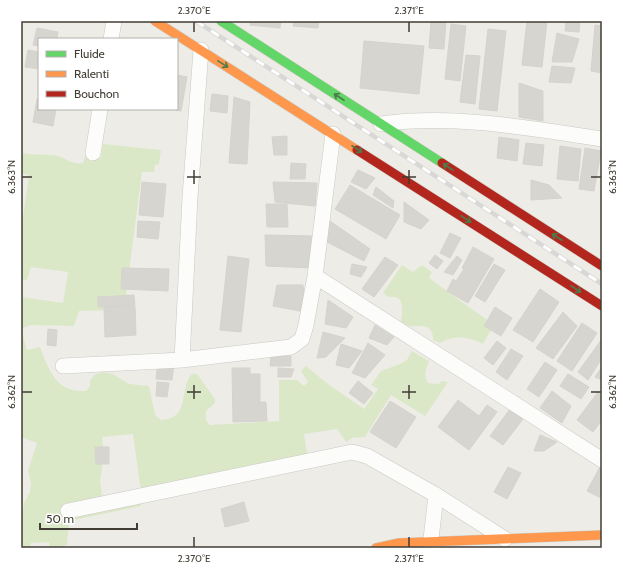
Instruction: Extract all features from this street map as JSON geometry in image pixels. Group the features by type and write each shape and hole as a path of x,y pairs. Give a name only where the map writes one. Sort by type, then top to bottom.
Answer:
{"main road":[{"path":"155,21 601,303"},
{"path":"221,21 602,266"},
{"path":"376,548 399,543 430,545 505,539 551,543 602,536"}],"street":[{"path":"111,38 114,21"},
{"path":"182,360 190,197 201,50"},
{"path":"93,153 100,110"},
{"path":"381,124 400,121 449,120 516,126 602,139"},
{"path":"63,366 182,360 291,347 302,339 315,276 333,134"},
{"path":"315,276 602,460"},
{"path":"68,511 352,452 367,456 436,495 505,539"},
{"path":"430,545 436,495"}],"green space":[{"path":"103,144 161,150 159,164 155,165 154,172 142,172 124,310 79,311 74,326 31,325 21,329 21,297 63,303 68,272 31,267 27,280 21,279 21,232 29,175 21,173 21,153 53,155 74,163 83,163 85,156 101,158"},
{"path":"402,265 413,272 422,265 432,272 429,278 494,325 483,344 467,338 445,340 440,343 433,340 433,335 429,328 423,326 409,326 401,323 402,304 400,300 394,297 388,297 383,293"},
{"path":"21,329 27,350 40,347 51,372 61,384 67,388 76,391 86,391 90,386 90,381 94,375 103,372 113,374 129,384 149,386 155,415 161,420 171,418 177,414 183,402 188,380 192,374 197,374 215,399 215,403 206,411 206,420 210,425 279,421 279,380 297,380 304,386 308,382 301,371 306,366 328,384 364,409 378,389 371,385 381,371 407,360 412,351 429,361 425,375 428,383 439,384 442,381 448,382 425,416 391,395 365,437 352,438 346,442 337,429 304,434 308,460 142,493 133,434 102,437 104,456 100,481 103,501 141,500 141,506 69,521 67,545 50,548 49,542 31,543 30,548 21,548 24,503 30,492 31,483 28,471 37,443 21,437"}],"building":[{"path":"250,21 281,21 280,28 250,25"},
{"path":"294,21 319,21 318,28 293,26"},
{"path":"431,21 446,21 444,49 429,48"},
{"path":"527,21 547,21 542,67 522,65"},
{"path":"566,21 580,21 579,32 565,31"},
{"path":"451,24 466,26 460,81 445,79"},
{"path":"595,25 602,26 602,73 591,71"},
{"path":"37,28 58,32 57,38 38,38 38,46 33,45"},
{"path":"488,29 506,31 497,111 479,109"},
{"path":"557,33 579,39 572,62 552,62"},
{"path":"364,41 424,46 419,94 360,88"},
{"path":"28,50 38,52 38,69 25,67"},
{"path":"466,55 480,56 475,104 460,102"},
{"path":"552,66 575,68 571,83 549,82"},
{"path":"178,75 187,77 181,111 176,110 178,110"},
{"path":"519,83 543,91 543,121 519,117"},
{"path":"212,94 228,96 227,113 210,111"},
{"path":"234,97 250,102 247,164 229,163"},
{"path":"37,99 38,110 56,110 53,126 33,122"},
{"path":"287,136 287,155 274,155 272,137"},
{"path":"499,137 519,140 517,161 497,158"},
{"path":"526,143 544,145 542,166 523,164"},
{"path":"560,146 581,149 578,181 557,179"},
{"path":"585,148 601,151 594,191 579,189"},
{"path":"291,163 306,164 305,179 290,179"},
{"path":"358,170 375,178 366,189 351,182"},
{"path":"531,180 549,185 562,198 531,200"},
{"path":"142,182 166,184 163,217 139,215"},
{"path":"273,182 317,183 315,206 275,202"},
{"path":"350,185 400,215 386,239 335,209"},
{"path":"376,187 394,201 393,208 373,195"},
{"path":"404,202 429,220 421,229 404,222"},
{"path":"266,204 287,204 288,227 267,227"},
{"path":"138,221 160,222 158,239 137,237"},
{"path":"330,221 370,249 364,261 327,242"},
{"path":"450,233 461,238 450,258 440,253"},
{"path":"265,235 313,236 311,268 266,266"},
{"path":"473,247 494,259 468,303 447,291 453,279 456,281 464,269 462,268"},
{"path":"435,255 443,261 437,269 429,263"},
{"path":"228,256 249,259 241,332 220,330"},
{"path":"457,256 462,260 453,275 444,272"},
{"path":"385,257 398,265 374,297 362,289"},
{"path":"352,264 367,267 361,277 350,274"},
{"path":"494,264 505,270 485,302 475,296"},
{"path":"122,268 169,269 168,291 121,289"},
{"path":"277,285 303,285 305,312 273,306"},
{"path":"540,289 559,302 533,342 513,330"},
{"path":"134,295 135,305 98,307 98,297"},
{"path":"328,300 353,317 346,328 325,324"},
{"path":"135,306 136,335 105,337 104,307"},
{"path":"495,307 512,318 501,336 484,326"},
{"path":"563,312 577,326 553,359 536,348"},
{"path":"582,323 597,333 572,371 557,361"},
{"path":"375,325 394,337 387,345 369,338"},
{"path":"48,329 57,330 56,346 47,345"},
{"path":"323,332 345,338 326,357 317,358"},
{"path":"602,339 602,358 588,380 578,372"},
{"path":"497,341 506,348 493,365 484,358"},
{"path":"368,343 385,355 365,378 352,373"},
{"path":"341,344 362,351 349,368 336,365"},
{"path":"511,349 523,356 507,380 496,372"},
{"path":"291,356 291,366 270,366 271,357"},
{"path":"158,362 174,362 172,380 156,379"},
{"path":"545,362 557,370 539,397 527,389"},
{"path":"602,367 602,380 595,377"},
{"path":"232,368 250,368 250,374 260,374 260,402 266,402 267,421 233,422"},
{"path":"278,368 294,369 291,377 278,377"},
{"path":"568,374 589,387 581,399 560,386"},
{"path":"358,381 373,393 364,404 349,393"},
{"path":"157,382 169,383 167,397 156,396"},
{"path":"552,391 571,406 562,423 540,408"},
{"path":"598,392 602,395 602,420 593,432 577,420"},
{"path":"458,400 479,416 487,405 497,412 469,450 438,427"},
{"path":"390,401 416,417 396,448 370,432"},
{"path":"510,409 523,419 503,445 490,436"},
{"path":"540,435 557,442 544,451 534,451"},
{"path":"95,447 109,447 109,464 96,464"},
{"path":"602,463 602,495 601,498 587,491"},
{"path":"508,467 521,473 507,499 494,492"},
{"path":"244,502 249,521 225,527 221,509"}],"railway":[{"path":"196,21 602,284"}],"traffic: fast":[{"path":"221,21 442,163"}],"traffic: slow":[{"path":"155,21 357,150"},
{"path":"376,548 399,543 602,535"}],"traffic: jam":[{"path":"357,150 602,306"},
{"path":"442,163 602,266"}]}
